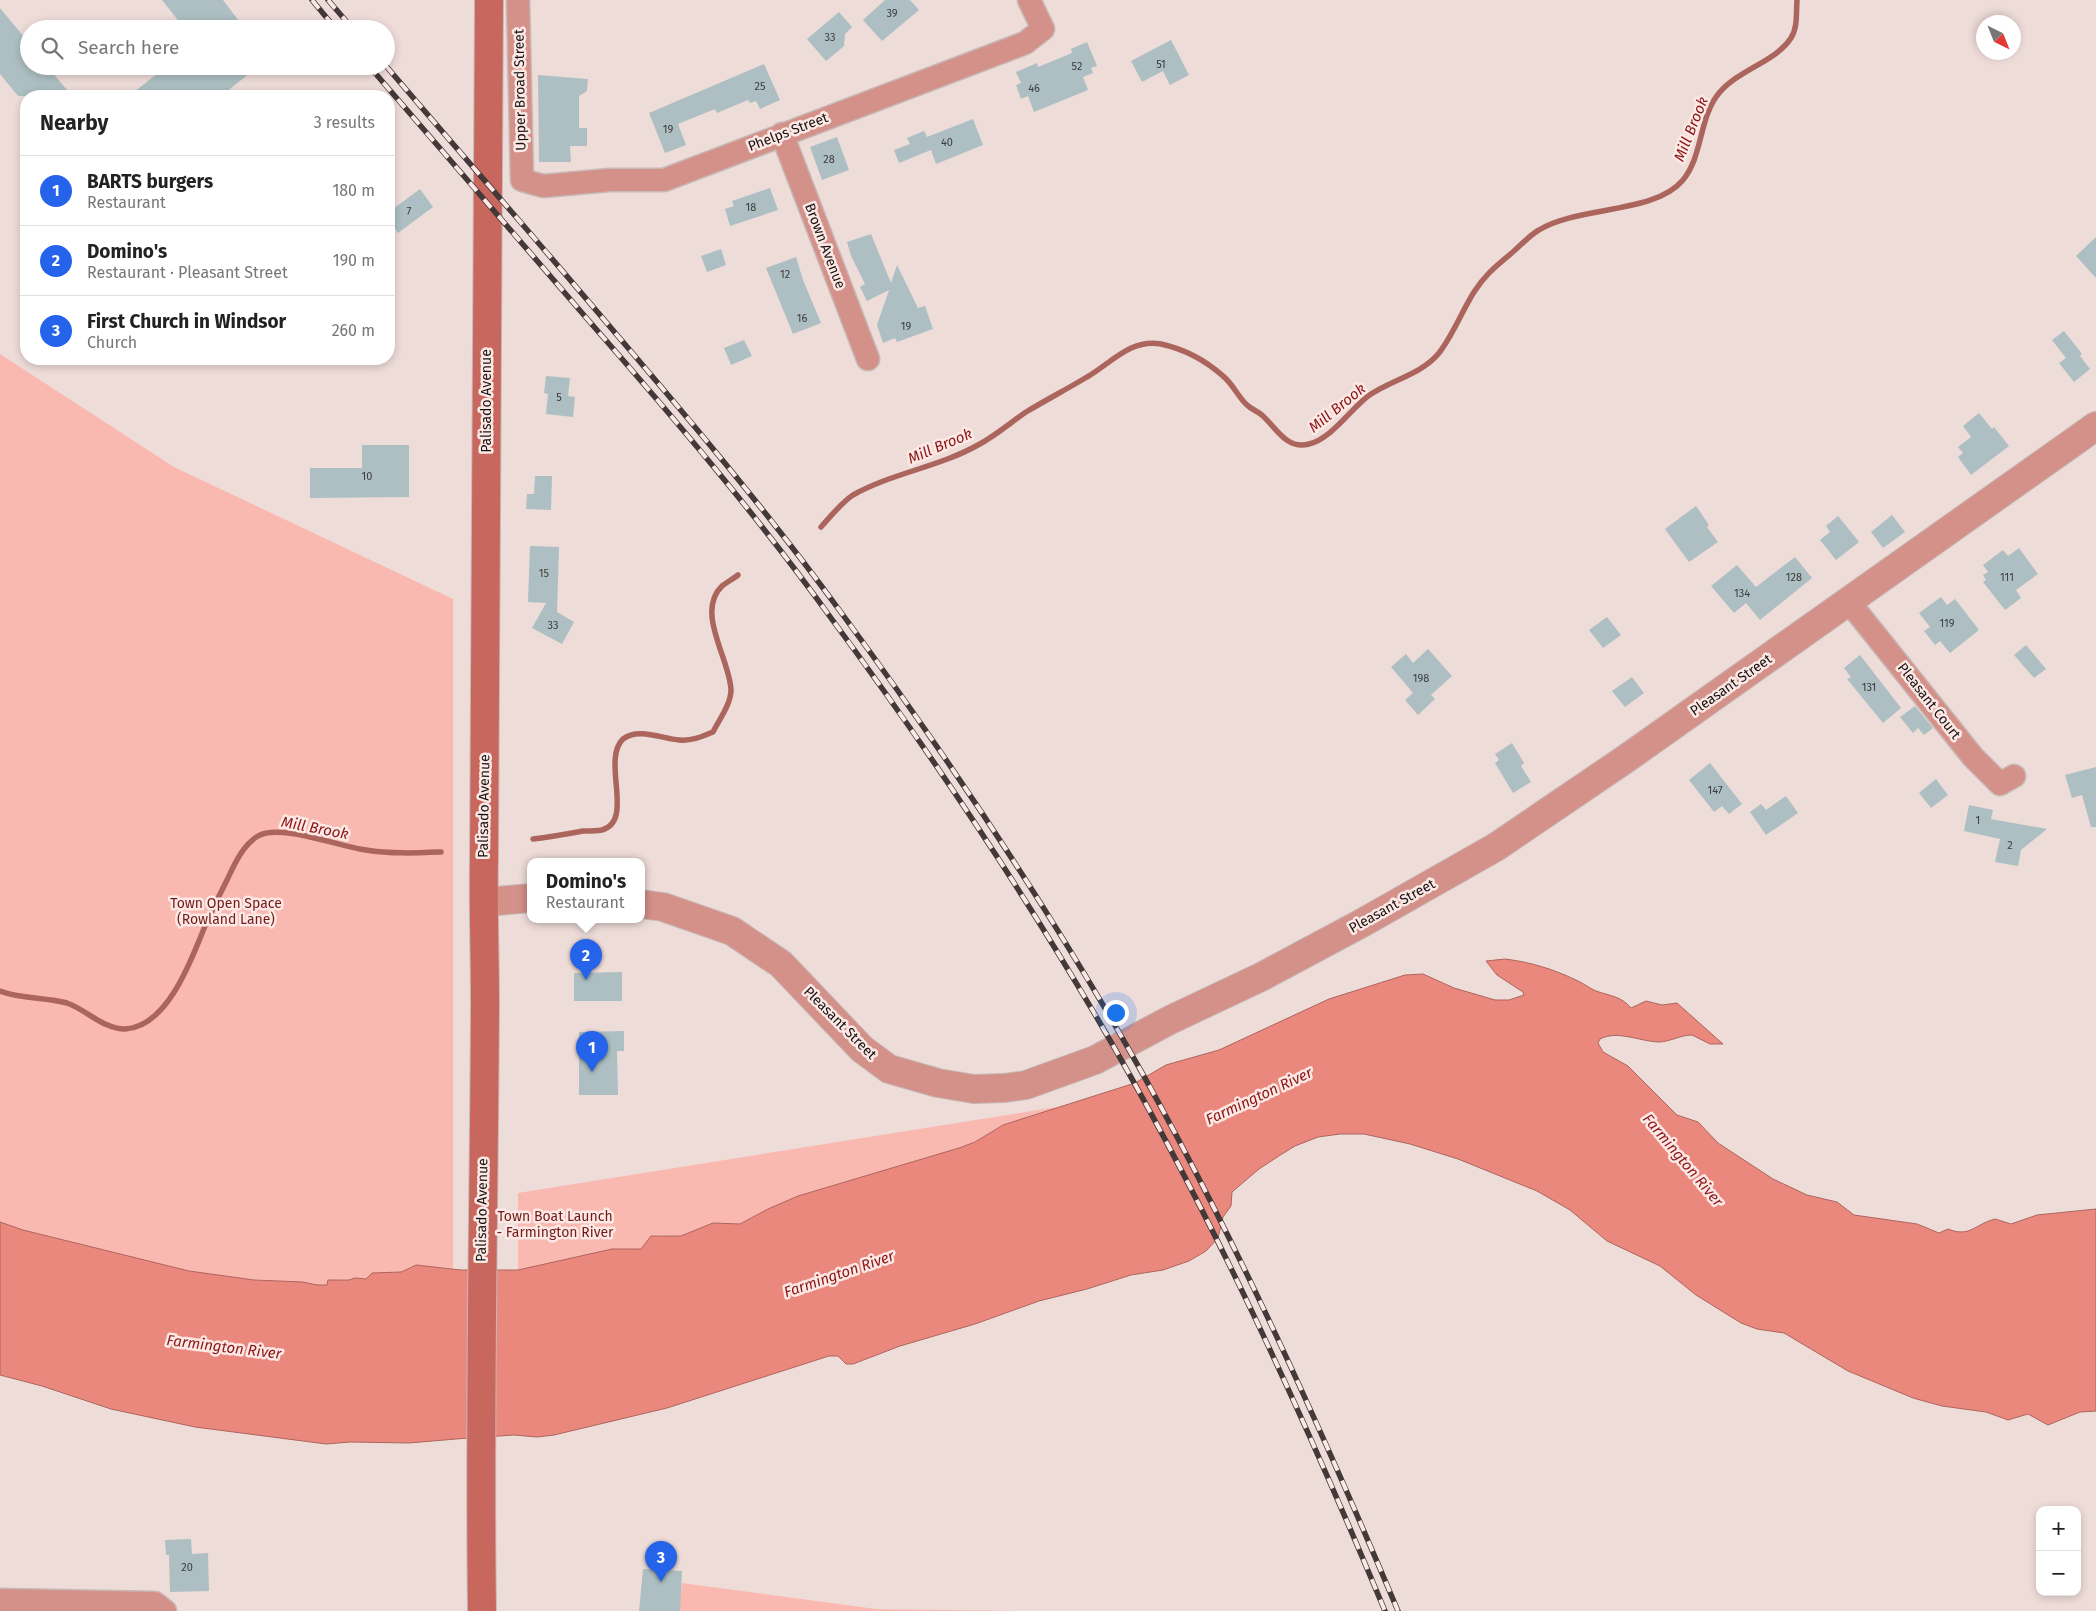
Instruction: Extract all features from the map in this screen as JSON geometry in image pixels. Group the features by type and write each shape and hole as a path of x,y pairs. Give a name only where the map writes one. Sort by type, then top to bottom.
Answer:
{"main road":[{"name":"Palisado Avenue","path":"482,1611 482,1238 489,0"}],"street":[{"name":"Upper Broad Street","path":"518,0 522,180"},
{"name":"Phelps Street","path":"522,180 544,186 610,180 664,180 1025,43 1043,29 1029,0"},
{"name":"Brown Avenue","path":"782,134 868,359"},
{"name":"Pleasant Street","path":"645,905 663,907 732,931 781,964 862,1048 889,1069 938,1083 974,1088 1004,1088 1026,1085 1095,1060 1170,1020 1261,977 1488,852 1627,758 2096,426"},
{"name":"Pleasant Court","path":"1849,602 1973,757 2000,784 2014,776"},
{"path":"484,902 527,898"},
{"path":"0,1600 155,1603 165,1611"}],"green space":[{"name":"Town Open Space (Rowland Lane)","path":"0,354 174,467 453,599 453,1268 411,1266 401,1272 369,1275 366,1279 330,1280 327,1281 327,1285 254,1280 189,1271 23,1230 0,1222"},
{"name":"Town Boat Launch - Farmington River","path":"1069,1105 1003,1125 975,1142 959,1148 798,1196 740,1224 713,1223 681,1236 656,1235 648,1239 644,1247 638,1249 612,1249 518,1270 518,1193"},
{"path":"682,1583 876,1609 1018,1611 678,1611"}],"water":[{"name":"Farmington River","path":"1505,959 1541,966 1559,972 1596,991 1619,999 1631,1008 1646,1001 1662,1005 1677,1003 1723,1044 1710,1044 1692,1035 1658,1042 1614,1036 1600,1039 1598,1043 1603,1052 1628,1066 1677,1115 1698,1122 1718,1143 1773,1179 1807,1195 1837,1202 1854,1215 1917,1224 1939,1233 1948,1229 1962,1232 1967,1231 1995,1219 2011,1224 2037,1215 2096,1209 2096,1411 2080,1412 2048,1425 2028,1414 2008,1420 1986,1412 1942,1406 1913,1398 1848,1371 1784,1333 1757,1329 1741,1323 1696,1295 1660,1266 1607,1241 1570,1210 1537,1191 1458,1159 1410,1144 1364,1134 1340,1134 1318,1137 1295,1146 1259,1169 1232,1192 1231,1206 1223,1217 1218,1238 1206,1251 1189,1261 1163,1270 1131,1275 1087,1289 1039,1301 975,1324 900,1346 853,1364 846,1364 838,1356 829,1356 667,1408 554,1435 537,1437 514,1435 409,1443 350,1442 326,1444 195,1427 111,1409 42,1386 0,1375 0,1222 23,1230 189,1271 254,1280 303,1282 317,1285 327,1285 328,1280 366,1279 372,1273 401,1272 416,1265 461,1270 518,1270 612,1249 641,1249 651,1236 681,1236 713,1223 740,1224 798,1196 959,1148 975,1142 1003,1125 1135,1083 1166,1065 1219,1050 1329,999 1405,975 1423,974 1454,988 1495,1000 1509,1000 1524,995 1523,992 1497,975 1486,961"}],"building":[{"path":"162,0 223,0 238,20 178,20"},
{"path":"885,0 910,0 919,10 882,41 863,20"},
{"path":"0,8 20,32 20,75 54,75 67,90 20,90 20,96 18,96 0,74"},
{"path":"839,12 852,27 845,34 844,46 826,61 807,39"},
{"path":"1171,40 1189,75 1170,85 1163,71 1142,82 1131,61"},
{"path":"1087,42 1097,66 1091,68 1093,73 1083,77 1088,90 1034,112 1028,96 1021,99 1016,85 1021,83 1016,72 1037,63 1038,67 1072,53 1071,49"},
{"path":"764,64 780,100 760,109 756,101 750,103 748,100 717,113 715,109 678,124 686,145 665,153 649,113"},
{"path":"156,75 248,75 229,90 137,90"},
{"path":"538,75 588,79 587,91 579,96 579,128 587,128 587,146 570,146 571,162 539,162"},
{"path":"973,119 983,145 936,164 931,150 899,163 894,150 910,144 907,138 924,131 927,137"},
{"path":"837,137 849,170 822,180 810,147"},
{"path":"770,188 778,210 730,226 725,209 734,206 732,201"},
{"path":"420,189 433,207 398,233 395,229 395,208"},
{"path":"871,234 891,283 897,265 918,308 925,306 933,329 897,342 895,338 883,343 877,325 889,290 867,301 860,287 865,284 851,256 847,242"},
{"path":"2096,237 2096,278 2076,256"},
{"path":"721,249 726,265 707,272 701,256"},
{"path":"796,257 803,280 821,323 793,334 766,268"},
{"path":"2064,331 2082,354 2080,356 2090,369 2074,382 2059,363 2066,358 2052,340"},
{"path":"744,340 752,356 731,365 724,348"},
{"path":"546,376 570,378 568,396 575,397 573,417 546,414 548,394 544,393"},
{"path":"1979,413 1992,429 1994,427 2009,446 1971,475 1958,457 1963,453 1958,447 1971,437 1963,426"},
{"path":"362,445 409,445 409,497 310,498 310,468 362,468"},
{"path":"535,476 552,476 551,510 526,509 527,494 534,494"},
{"path":"1696,506 1709,525 1707,527 1718,542 1689,562 1665,529"},
{"path":"1892,515 1905,532 1883,548 1871,532"},
{"path":"1838,516 1859,542 1836,560 1820,540 1830,532 1826,526"},
{"path":"530,546 559,547 557,612 574,622 562,644 532,628 546,603 528,602"},
{"path":"2019,548 2038,574 2016,590 2021,598 2005,610 1983,582 1986,580 1983,575 1988,572 1983,565 2003,550 2008,556"},
{"path":"1795,557 1812,578 1760,620 1746,603 1734,613 1711,586 1737,565 1756,587"},
{"path":"1941,597 1947,605 1955,599 1979,630 1950,653 1940,641 1935,645 1924,631 1930,627 1919,613"},
{"path":"1607,617 1621,635 1603,648 1589,630"},
{"path":"2026,645 2046,669 2034,678 2014,655"},
{"path":"1428,649 1452,676 1431,695 1435,699 1418,715 1405,700 1413,693 1391,667 1406,654 1413,663"},
{"path":"1860,655 1901,708 1883,723 1847,679 1851,677 1844,668"},
{"path":"1632,677 1644,693 1625,707 1612,691"},
{"path":"1915,706 1933,728 1924,735 1918,728 1913,733 1900,717"},
{"path":"1512,743 1524,763 1521,766 1531,782 1513,793 1495,763 1499,760 1495,754"},
{"path":"1710,763 1742,804 1729,814 1722,806 1714,812 1689,780"},
{"path":"2096,767 2096,827 2091,827 2082,795 2072,798 2065,775"},
{"path":"1936,779 1948,795 1931,808 1919,793"},
{"path":"1786,796 1798,813 1766,835 1750,812 1761,804 1766,810"},
{"path":"1969,805 1993,810 1991,819 2047,829 2021,850 2018,866 1995,862 2000,839 1964,831"},
{"path":"622,972 622,1001 574,1001 574,973"},
{"path":"624,1031 624,1051 617,1051 618,1095 579,1095 579,1032"},
{"path":"191,1539 192,1554 208,1553 209,1591 170,1592 169,1555 166,1555 165,1540"},
{"path":"643,1569 682,1571 680,1611 639,1611"}],"waterway":[{"name":"Mill Brook","path":"821,527 853,495 868,487 963,453 996,434 1026,412 1096,372 1121,353 1130,348 1150,343 1178,349 1209,365 1230,383 1247,405 1261,414 1288,441 1301,445 1317,441 1333,430 1368,396 1432,361 1444,346 1483,279 1536,232 1555,222 1654,199 1670,191 1683,180 1694,161 1706,117 1716,97 1733,80 1784,47 1795,29 1797,0"},
{"name":"Mill Brook","path":"533,839 602,830 611,824 616,815 617,803 615,761 617,749 623,739 636,734 643,734 688,740 713,732 727,706 731,690 716,636 712,609 715,597 722,586 738,575"},
{"name":"Mill Brook","path":"0,991 8,994 67,1003 102,1023 117,1028 125,1029 140,1025 154,1017 176,989 237,860 248,844 258,836 281,832 375,851 403,853 441,852"}],"railway":[{"path":"312,0 329,20"},
{"path":"328,0 345,20"},
{"path":"377,75 390,90"},
{"path":"394,75 646,369 759,505 876,660 946,759 1013,860 1109,1015 1150,1087 1227,1234 1298,1383 1398,1611"},
{"path":"395,96 652,393 744,504 803,579 867,667 971,817 1037,919 1100,1023 1179,1166 1287,1386 1385,1611"}],"place":[{"name":"Domino's","path":"586,980"},
{"name":"BARTS burgers","path":"592,1072"},
{"name":"First Church in Windsor","path":"661,1582"}]}
